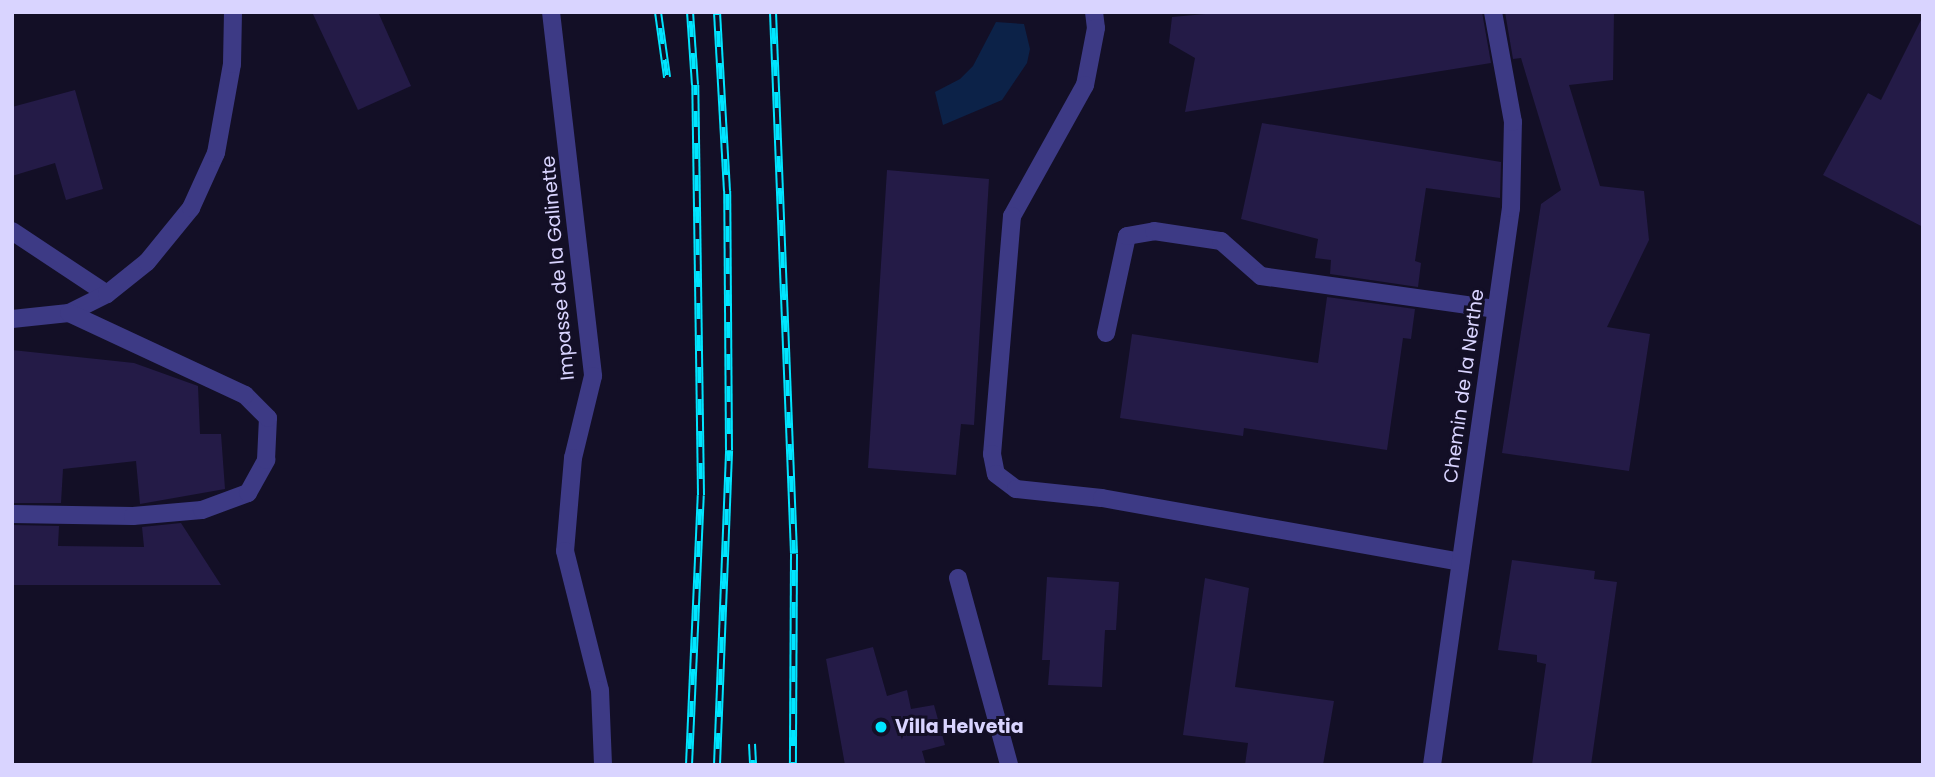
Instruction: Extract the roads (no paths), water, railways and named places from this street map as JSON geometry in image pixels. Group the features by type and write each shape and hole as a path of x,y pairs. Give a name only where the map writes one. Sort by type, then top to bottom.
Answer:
{"street":[{"path":"12,319 69,313 107,294 146,262 191,208 216,153 232,64 233,12"},
{"name":"Impasse de la Galinette","path":"551,12 593,376 573,458 565,551 600,690 603,765"},
{"path":"1094,12 1096,28 1085,85 1012,216 992,454 996,474 1016,489 1102,498 1194,518 1460,562"},
{"name":"Chemin de la Nerthe","path":"1432,765 1511,208 1513,122 1493,12"},
{"path":"12,231 107,294"},
{"path":"1106,333 1127,236 1154,231 1221,241 1261,276 1496,309"},
{"path":"12,514 133,516 202,510 248,493 266,460 268,418 245,395 144,344 69,313"},
{"path":"958,578 1009,765"}],"water":[{"path":"996,22 1024,24 1030,49 1027,63 1002,100 943,125 935,92 960,79 973,66"}],"railway":[{"path":"658,12 667,77"},
{"path":"689,765 701,495 695,85 690,12"},
{"path":"717,12 727,191 729,450 717,765"},
{"path":"773,12 794,554 793,765"},
{"path":"752,744 753,765"}],"place":[{"name":"Villa Helvetia","path":"881,727"}]}
